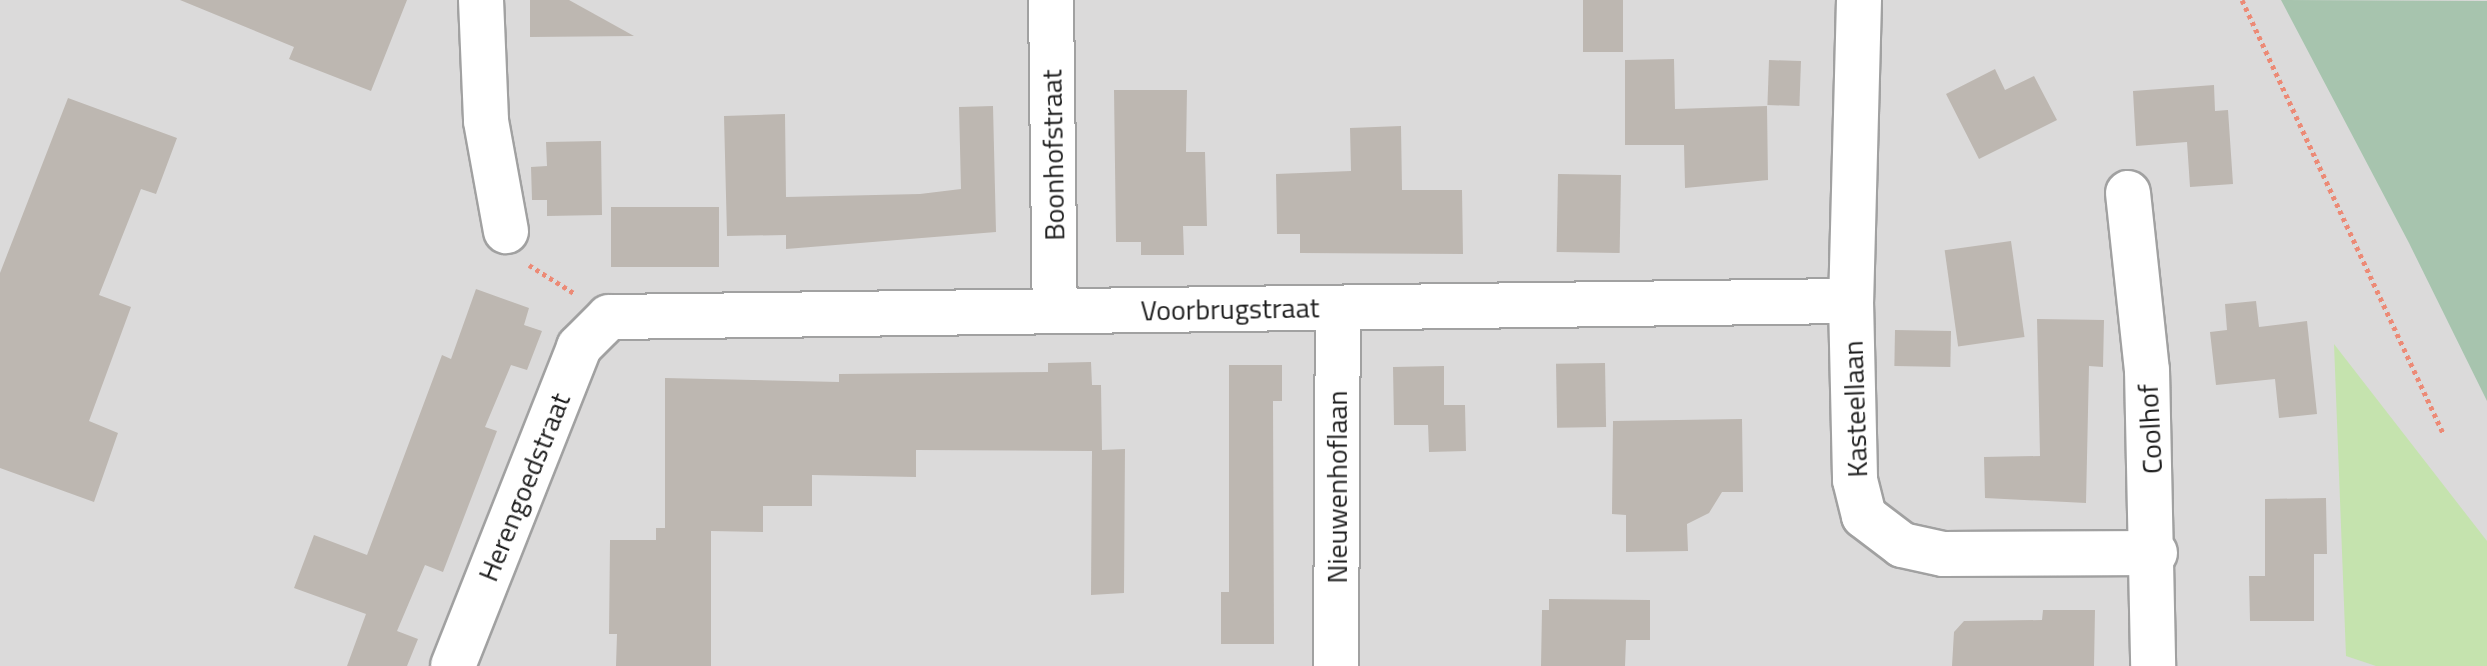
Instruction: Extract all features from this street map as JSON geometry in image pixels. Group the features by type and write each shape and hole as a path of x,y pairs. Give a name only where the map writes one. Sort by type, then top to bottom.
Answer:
{"street":[{"path":"481,0 486,121 506,231"},
{"name":"Boonhofstraat","path":"1051,0 1055,310"},
{"name":"Kasteellaan","path":"1859,0 1851,301 1855,480 1864,516 1902,545 1943,554 2155,553"},
{"name":"Coolhof","path":"2128,193 2147,370 2155,553 2153,666"},
{"name":"Voorbrugstraat","path":"609,317 1851,301"},
{"name":"Nieuwenhoflaan","path":"1336,666 1338,308"},
{"name":"Herengoedstraat","path":"453,666 579,347 609,317"}],"path":[{"path":"2242,0 2443,434"},
{"path":"506,231 534,273 609,317"}],"shaded area":[{"path":"0,0 2487,0 2487,614 2473,666 0,666"}],"green space":[{"path":"2281,0 2487,1 2487,401 2409,243"},
{"path":"2334,344 2487,541 2487,666 2376,666 2346,656"}],"building":[{"path":"180,0 407,0 371,91 289,59 294,47"},
{"path":"530,0 569,0 634,36 530,37"},
{"path":"1583,0 1623,0 1623,52 1583,52"},
{"path":"1674,59 1675,109 1767,106 1768,180 1685,188 1684,145 1625,145 1625,60"},
{"path":"1769,60 1801,61 1799,106 1767,105"},
{"path":"1995,69 2005,90 2034,76 2057,120 1979,159 1946,94"},
{"path":"2214,85 2215,111 2228,110 2233,184 2190,187 2187,142 2136,146 2133,91"},
{"path":"1114,90 1187,90 1186,152 1205,152 1207,226 1183,226 1184,255 1141,255 1141,242 1116,242"},
{"path":"68,98 177,138 156,194 141,189 99,295 131,307 89,421 118,433 94,502 0,468 0,273"},
{"path":"993,106 996,232 786,249 786,235 727,236 724,116 785,114 786,197 920,194 961,189 959,107"},
{"path":"1401,126 1402,190 1462,190 1463,254 1300,253 1300,234 1277,234 1276,174 1351,171 1350,128"},
{"path":"601,141 602,215 547,216 547,200 532,200 531,167 547,166 546,142"},
{"path":"1558,174 1621,175 1620,253 1557,252"},
{"path":"611,207 719,207 719,267 611,267"},
{"path":"2011,241 2024,337 1958,346 1945,250"},
{"path":"476,289 529,308 524,325 542,331 527,370 511,365 485,427 497,431 443,572 425,565 397,631 418,639 407,666 347,666 366,614 294,588 314,535 367,555 442,355 451,359"},
{"path":"2256,301 2259,327 2307,321 2317,414 2279,418 2275,379 2216,385 2210,332 2227,330 2225,304"},
{"path":"2037,319 2104,320 2103,367 2089,366 2086,503 1985,498 1984,457 2040,456"},
{"path":"1895,330 1951,331 1950,367 1894,366"},
{"path":"1091,362 1092,385 1101,385 1102,450 1125,449 1124,593 1091,595 1092,451 916,450 916,477 812,475 812,506 763,506 763,532 711,531 711,666 616,666 617,634 609,634 610,540 656,540 656,528 665,528 665,378 839,382 839,374 1048,372 1048,363"},
{"path":"1605,363 1606,427 1557,428 1556,364"},
{"path":"1229,365 1282,365 1282,401 1273,401 1274,644 1221,644 1221,592 1229,592"},
{"path":"1444,366 1444,405 1465,405 1466,451 1429,452 1428,425 1394,425 1393,367"},
{"path":"1742,419 1743,492 1722,492 1709,513 1687,524 1688,551 1626,552 1626,515 1612,514 1613,421"},
{"path":"2326,498 2327,554 2314,554 2314,621 2250,621 2249,576 2265,576 2265,499"},
{"path":"1549,599 1650,600 1650,640 1626,640 1625,666 1541,666 1542,610 1549,610"},
{"path":"2043,610 2095,610 2094,666 1952,666 1954,632 1964,621 2042,620"}]}
